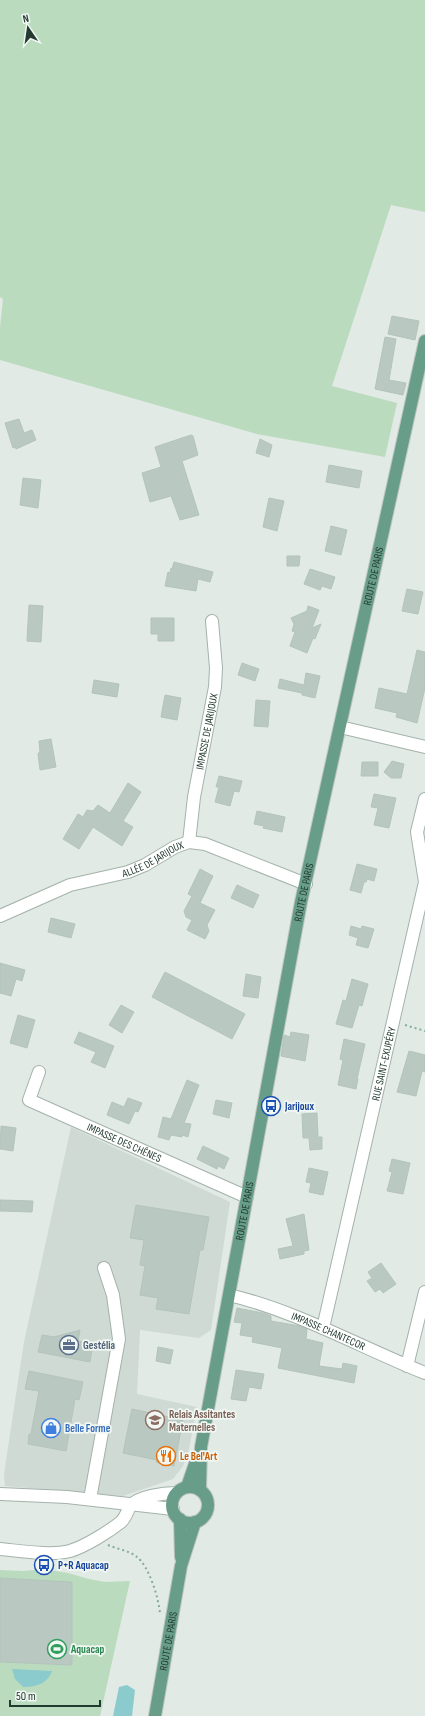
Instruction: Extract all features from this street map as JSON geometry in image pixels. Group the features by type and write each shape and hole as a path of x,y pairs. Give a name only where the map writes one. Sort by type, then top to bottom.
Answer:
{"main road":[{"name":"ROUTE DE PARIS","path":"200,1490 201,1447 274,1047 306,884 425,341"},
{"name":"ROUTE DE PARIS","path":"182,1490 201,1447"},
{"path":"192,1487 200,1490 207,1499 208,1505 204,1516 195,1522 189,1522 176,1514 174,1498 182,1490 192,1487"},
{"name":"ROUTE DE PARIS","path":"176,1514 181,1566"},
{"name":"ROUTE DE PARIS","path":"155,1716 181,1566 195,1522"}],"street":[{"name":"IMPASSE DE JARIJOUX","path":"189,842 194,797 215,686 216,668 212,621"},
{"path":"340,727 425,747"},
{"name":"RUE SAINT-EXUPÉRY","path":"322,1328 425,882 417,832 425,799"},
{"name":"ALLÉE DE JARIJOUX","path":"0,916 70,885 128,872 145,865 175,847 189,842 205,844 306,884"},
{"name":"IMPASSE DES CHÊNES","path":"39,1072 29,1100 247,1197"},
{"path":"90,1499 119,1340 113,1295 104,1268"},
{"path":"407,1366 425,1292"},
{"name":"IMPASSE CHANTECOR","path":"228,1295 254,1301 322,1328 425,1373"},
{"path":"0,1549 52,1554 71,1551 97,1538 120,1522 126,1516 131,1505 150,1496 182,1490"},
{"path":"0,1494 40,1495 153,1506 176,1514"}],"path":[{"path":"393,1022 425,1031"},
{"path":"97,1538 108,1545 137,1556 145,1566 158,1601 160,1619"}],"shaded area":[{"path":"71,1127 230,1202 211,1330 199,1338 140,1330 137,1394 197,1407 188,1454 183,1466 173,1479 123,1496 5,1486 4,1474 24,1342"}],"green space":[{"path":"0,0 425,0 425,212 391,205 332,386 397,403 385,457 257,434 0,360 0,327 3,299 0,297"},
{"name":"Aquacap","path":"44,1569 105,1582 130,1581 100,1716 0,1716 0,1570 23,1571"}],"water":[{"path":"12,1669 52,1671 44,1682 23,1687 15,1679"},
{"path":"127,1685 135,1690 132,1716 113,1716 119,1687"}],"building":[{"path":"392,316 419,321 415,340 388,334"},
{"path":"385,337 396,339 389,380 406,383 403,395 375,389"},
{"path":"19,419 24,433 32,430 36,440 16,449 15,447 13,448 5,423"},
{"path":"191,435 193,436 198,455 182,461 199,515 180,520 171,496 150,502 142,473 161,467 155,447"},
{"path":"260,439 272,445 269,457 256,453"},
{"path":"329,465 362,471 359,488 326,482"},
{"path":"23,478 41,480 38,508 20,505"},
{"path":"269,498 284,501 277,531 263,527"},
{"path":"331,526 347,530 341,555 325,551"},
{"path":"287,556 300,556 299,566 287,566"},
{"path":"174,562 213,572 210,582 198,579 196,591 165,586 168,572 170,573"},
{"path":"310,569 335,577 331,589 322,586 320,590 304,584"},
{"path":"407,589 423,592 418,614 402,611"},
{"path":"29,605 43,606 41,642 27,641"},
{"path":"308,606 319,610 312,628 321,624 307,653 290,646 295,632 292,631 294,624 291,618 307,611"},
{"path":"151,618 174,618 174,641 158,641 158,634 151,634"},
{"path":"417,650 425,652 425,688 417,723 396,717 397,713 375,708 379,688 407,694"},
{"path":"242,663 259,669 255,681 238,675"},
{"path":"306,673 320,676 315,698 302,695 302,693 278,688 280,679 304,685"},
{"path":"94,680 119,684 117,697 92,693"},
{"path":"165,695 181,698 177,720 161,717"},
{"path":"256,700 270,701 268,727 254,726"},
{"path":"51,739 56,767 40,770 38,754 40,751 39,741"},
{"path":"392,761 404,764 401,778 391,778 384,772"},
{"path":"362,762 378,762 378,776 361,776"},
{"path":"219,776 242,781 239,792 234,791 230,806 215,802 219,787 216,787"},
{"path":"128,783 141,792 123,821 133,827 122,846 93,827 79,849 63,839 78,814 83,817 87,810 93,811 98,805 110,813"},
{"path":"374,794 396,798 389,828 374,825 378,808 371,807"},
{"path":"257,811 285,817 282,832 263,828 264,826 254,824"},
{"path":"357,864 377,869 374,881 367,879 366,882 364,882 361,893 350,890"},
{"path":"200,869 213,876 200,903 215,910 207,925 209,931 205,939 187,930 192,920 186,917 184,911 192,896 188,894"},
{"path":"237,885 259,895 253,908 231,898"},
{"path":"51,918 75,924 71,938 48,932"},
{"path":"351,926 361,929 362,926 374,929 368,948 356,945 358,938 349,935"},
{"path":"0,963 25,970 22,981 16,979 11,996 0,993"},
{"path":"165,972 245,1014 232,1039 152,997"},
{"path":"246,974 261,977 258,998 243,996"},
{"path":"352,979 368,984 362,1006 359,1005 352,1028 336,1024 343,1000 346,1001"},
{"path":"121,1005 134,1012 122,1033 109,1025"},
{"path":"18,1015 35,1020 27,1048 10,1043"},
{"path":"79,1032 114,1046 105,1068 91,1062 96,1052 74,1043"},
{"path":"291,1032 309,1035 305,1061 281,1056 284,1035 290,1037"},
{"path":"344,1039 365,1044 356,1089 338,1085 343,1060 340,1059"},
{"path":"409,1051 425,1055 425,1072 422,1071 416,1096 397,1092"},
{"path":"187,1080 199,1085 184,1123 191,1124 188,1137 182,1135 182,1137 171,1135 169,1140 158,1137 163,1117 171,1119"},
{"path":"128,1098 142,1103 138,1112 135,1111 129,1124 107,1115 112,1102 124,1107"},
{"path":"216,1100 232,1103 229,1118 213,1114"},
{"path":"317,1113 318,1137 322,1137 322,1149 310,1150 309,1138 303,1138 302,1114"},
{"path":"1,1126 16,1128 13,1151 0,1149"},
{"path":"203,1146 229,1158 224,1169 218,1166 217,1169 197,1159"},
{"path":"392,1159 410,1163 403,1194 387,1191 392,1172 389,1171"},
{"path":"309,1168 328,1172 323,1195 309,1192 311,1183 306,1182"},
{"path":"0,1200 33,1201 32,1212 0,1211"},
{"path":"136,1205 209,1217 203,1250 200,1250 189,1314 156,1309 158,1298 140,1295 145,1266 140,1265 144,1240 130,1238"},
{"path":"304,1214 309,1250 304,1251 304,1254 280,1259 278,1249 293,1246 286,1219"},
{"path":"381,1263 396,1284 383,1293 380,1289 375,1292 367,1281 372,1278 368,1272"},
{"path":"237,1308 271,1316 271,1321 300,1326 307,1329 306,1339 323,1343 319,1366 342,1369 343,1363 357,1366 354,1383 278,1368 282,1348 252,1342 253,1337 240,1335 242,1323 234,1322"},
{"path":"80,1330 78,1341 93,1344 90,1362 38,1352 42,1335 54,1337"},
{"path":"158,1347 173,1350 170,1364 156,1361"},
{"path":"236,1370 264,1374 261,1389 249,1387 246,1401 231,1399"},
{"path":"29,1371 83,1382 79,1400 75,1399 66,1451 28,1444 39,1391 25,1389"},
{"path":"132,1409 183,1420 174,1466 156,1462 157,1460 123,1453"},
{"path":"0,1578 72,1582 72,1665 0,1662"}],"place":[{"name":"Jarijoux","path":"271,1106"},
{"name":"Gestélia","path":"69,1345"},
{"name":"Relais Assitantes Maternelles","path":"155,1420"},
{"name":"Belle Forme","path":"51,1428"},
{"name":"Le Bel'Art","path":"166,1456"},
{"name":"P+R Aquacap","path":"44,1565"},
{"name":"Aquacap","path":"57,1649"}]}
